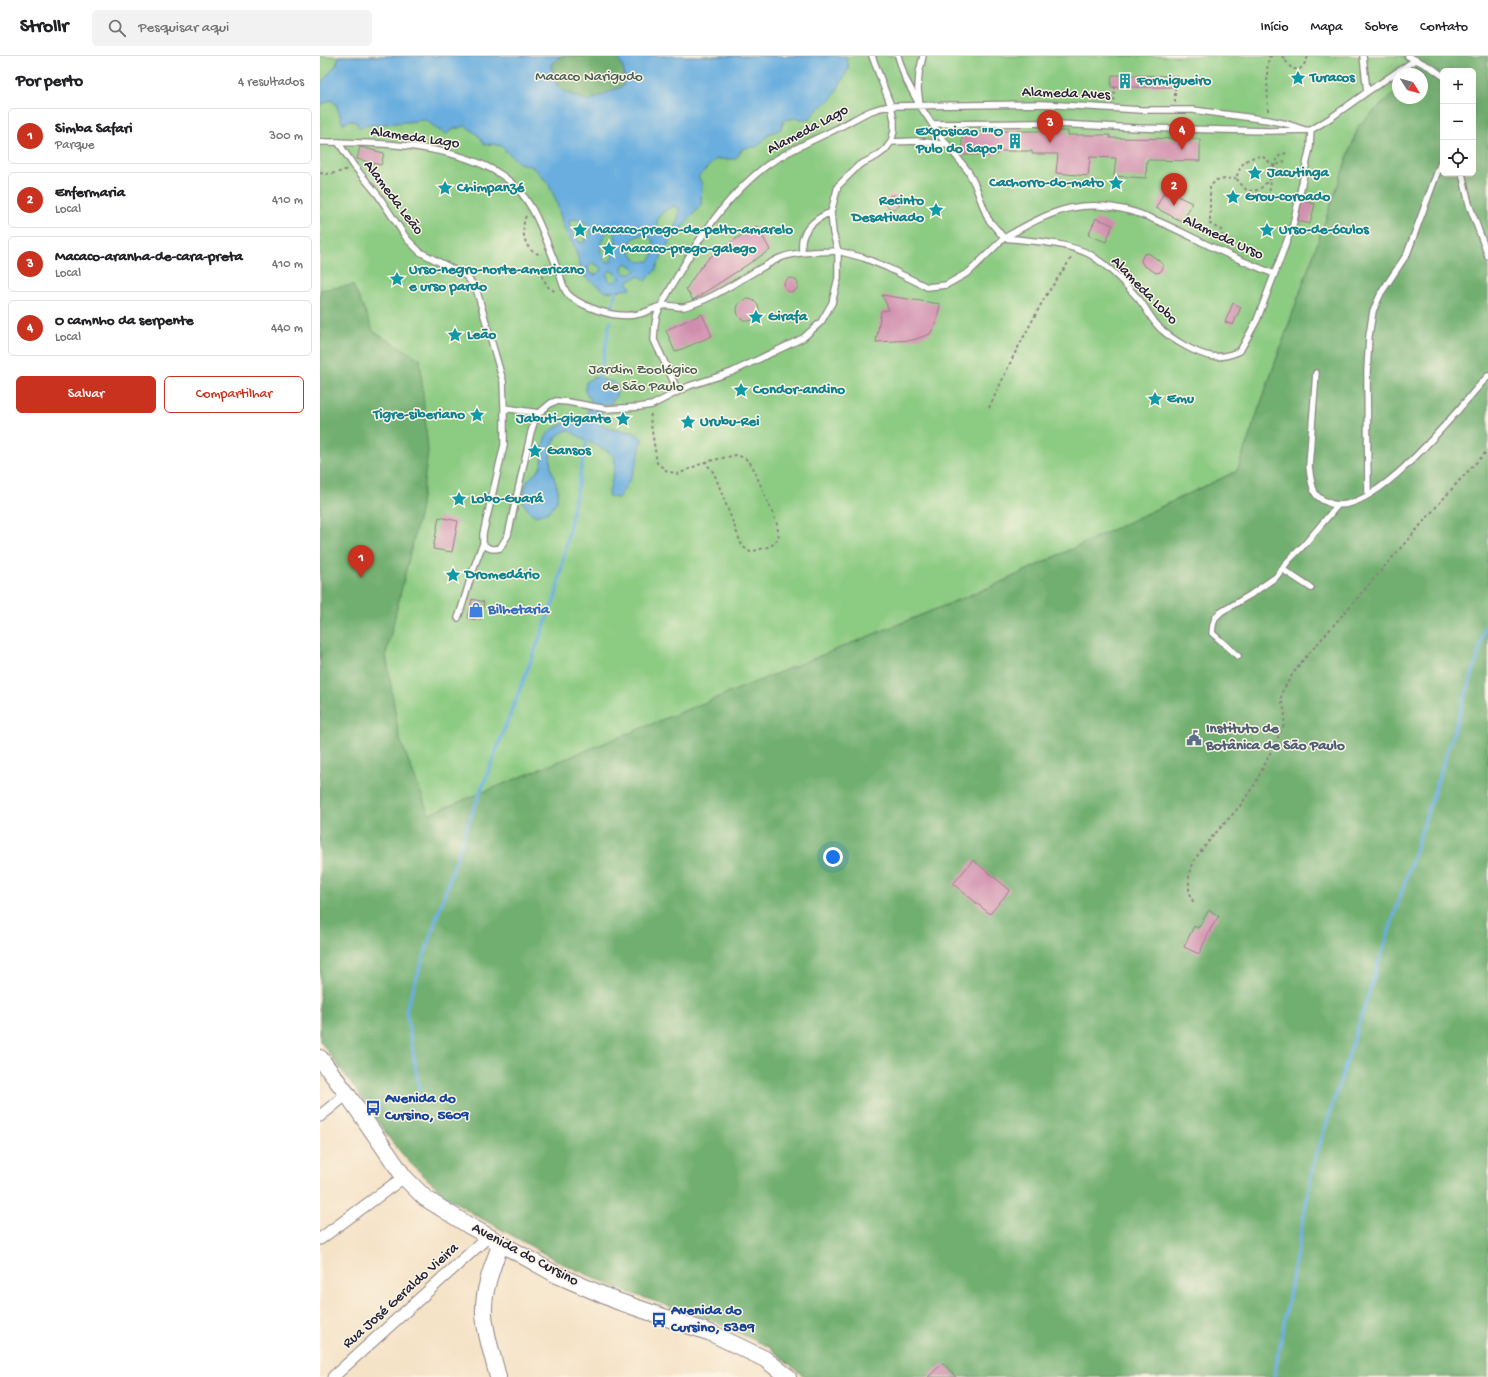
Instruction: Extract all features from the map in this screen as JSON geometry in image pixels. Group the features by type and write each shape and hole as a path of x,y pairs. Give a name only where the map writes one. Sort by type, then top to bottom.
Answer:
{"main road":[{"name":"Avenida do Cursino","path":"320,1058 347,1094 404,1177 425,1198 557,1275 604,1296 711,1333 764,1359 788,1377"},
{"path":"495,1240 484,1299 484,1313 487,1336 498,1377"}],"street":[{"path":"320,1116 347,1094"},
{"path":"320,1239 404,1177"},
{"name":"Rua José Geraldo Vieira","path":"333,1377 495,1240"}],"lane":[{"path":"483,544 494,550 500,548 508,535 531,432 535,420 546,406 556,401 607,409 638,407 652,404 689,386 732,372 803,338 820,322 832,303 838,278 838,251 833,233 831,212 838,186 859,165 886,150 891,142 894,131 894,120 891,106 872,56"},
{"path":"898,56 905,78 920,106 968,171 988,220 1004,238"},
{"path":"1363,56 1367,92"},
{"path":"1408,56 1440,74"},
{"path":"920,106 918,89 922,57"},
{"path":"1308,130 1332,117 1415,60"},
{"name":"Alameda Aves","path":"920,106 1042,104 1193,110 1268,120 1308,130"},
{"name":"Alameda Lago","path":"678,391 654,340 657,314 696,244 736,193 766,166 802,144 836,129 869,111 880,107 920,106"},
{"name":"Alameda Aves","path":"932,124 1037,123 1138,128 1308,130"},
{"name":"Alameda Lobo","path":"1004,238 1052,244 1090,255 1119,278 1138,297 1161,330 1187,347 1210,356 1230,355 1240,351 1257,320 1293,225 1310,147 1308,130"},
{"path":"891,142 917,141 948,145"},
{"name":"Alameda Lago","path":"320,142 371,144 435,150 465,157 493,170 504,177 522,194 531,207 539,221 567,293"},
{"name":"Alameda Leão","path":"338,142 354,166 378,195 407,239 420,252 466,276 476,288 503,381 504,445 483,534 483,544 472,571 458,618"},
{"path":"1368,495 1367,372 1369,336 1373,311 1381,293 1406,254 1440,165"},
{"path":"1463,176 1469,204 1488,256"},
{"name":"Alameda Urso","path":"661,306 669,305 682,307 703,300 780,258 802,253 838,251 864,258 927,287 946,285 969,272 1004,238 1024,226 1048,215 1071,208 1093,206 1123,208 1147,216 1227,254 1274,274"},
{"path":"802,253 802,238 807,230 821,216 831,212"},
{"path":"567,293 595,310 618,315 639,314 661,306"},
{"path":"1316,373 1309,466 1310,478 1316,495 1321,500 1337,506 1344,505 1368,495 1407,465 1427,446 1468,397 1488,376"},
{"path":"504,408 539,414"},
{"path":"1238,656 1212,633 1215,618 1221,612 1250,595 1276,577 1337,506"},
{"path":"1282,569 1312,588"}],"path":[{"path":"1268,120 1267,70 1269,57 1272,56"},
{"path":"1282,56 1292,69 1300,69 1306,62 1308,56"},
{"path":"1114,108 1115,87"},
{"path":"1175,110 1176,87"},
{"path":"1269,197 1271,178 1277,157 1288,152"},
{"path":"1236,178 1242,163 1251,157 1262,156 1274,166"},
{"path":"1274,166 1285,161"},
{"path":"320,172 326,174 343,171 354,166"},
{"path":"1236,178 1247,191 1259,190 1271,178"},
{"path":"1227,254 1221,230 1210,224 1210,187 1216,180 1236,178"},
{"path":"531,207 523,223 525,241 531,251 540,255 551,253"},
{"path":"989,408 1044,297 1077,250"},
{"path":"551,253 544,267 542,277 549,288 557,293 567,293"},
{"path":"652,404 650,418 656,463 668,471 678,474 705,462 736,455 746,458 752,466 777,524 779,538 771,546 750,552 742,546 714,473 705,462"},
{"path":"1193,902 1189,890 1189,874 1192,864 1212,836 1240,806 1255,784 1284,724 1285,712 1281,699 1285,686 1299,664 1457,483 1488,450"}],"green space":[{"name":"Jardim Zoológico de São Paulo","path":"320,56 1401,56 1414,68 1392,68 1392,95 1359,125 1237,471 993,586 429,815 320,857"},
{"name":"Macaco Narigudo","path":"561,56 615,56 621,63 624,70 623,87 589,101 567,93 558,86 555,81 551,64"},
{"path":"1401,56 1488,56 1488,1377 805,1377 769,1347 715,1322 622,1290 561,1263 472,1213 446,1196 410,1163 392,1142 320,1041 320,290 353,285 374,332 420,359 428,452 420,512 386,654 399,737 429,814 993,586 1237,471 1359,125 1392,95 1392,104 1428,104 1428,68 1414,68"}],"water":[{"path":"339,56 561,56 551,64 555,81 558,86 567,93 589,101 623,86 624,70 621,63 615,56 846,56 849,68 832,99 818,109 808,120 797,118 784,120 781,129 769,134 757,147 743,148 736,159 716,159 698,177 702,183 701,205 666,247 655,271 645,281 640,276 627,281 631,289 606,292 584,276 574,246 564,229 556,200 548,183 535,169 528,165 519,163 501,146 492,144 485,145 478,135 466,126 454,129 446,134 426,120 375,125 366,124 362,128 359,128 356,122 350,120 343,124 336,104 331,100 320,105 320,84 337,64","holes":["675,206 679,208 679,212 674,228 666,236 659,234 657,224 662,213","574,219 584,222 590,228 591,235 582,243 576,239 572,233 570,220","612,230 616,237 610,262 607,262 601,251 601,246 608,231","645,235 653,240 654,249 649,261 639,262 629,249 632,240 637,236","593,263 602,268 602,270 595,275 589,272 588,266","627,263 636,270 632,274 627,274 622,269 622,266","609,271 616,273 621,278 614,282 611,282 608,279 607,273"]},
{"path":"594,377 613,382 618,387 613,401 604,404 600,420 603,426 614,430 633,432 642,439 634,470 623,492 618,498 608,496 615,467 614,457 609,452 567,430 558,435 550,449 551,468 558,490 557,501 548,512 536,516 530,512 523,503 526,484 540,468 545,440 551,430 568,423 581,422 586,417 591,400 585,391 586,382"}],"building":[{"path":"1112,75 1178,76 1178,87 1111,87"},
{"path":"1068,131 1068,135 1110,135 1110,138 1200,139 1200,161 1147,160 1146,178 1114,176 1116,158 1090,157 1088,176 1056,173 1058,154 1032,154 1032,151 997,151 997,155 962,155 962,132"},
{"path":"360,147 384,153 381,165 357,159"},
{"path":"1165,190 1192,203 1183,222 1156,208"},
{"path":"890,195 896,195 900,199 900,205 896,209 890,209 886,205 886,199"},
{"path":"1302,201 1315,204 1310,224 1298,221"},
{"path":"1096,218 1113,225 1106,242 1088,235"},
{"path":"757,226 770,250 693,300 686,289 697,272 710,257"},
{"path":"1147,253 1163,264 1163,268 1160,272 1156,273 1143,265 1141,261 1143,255"},
{"path":"788,278 794,278 798,282 798,288 794,292 788,292 784,288 784,282"},
{"path":"882,295 940,304 936,324 930,334 913,340 876,342 881,311 889,310"},
{"path":"748,299 756,302 759,310 756,318 748,321 740,318 737,310 740,302"},
{"path":"1233,303 1241,307 1233,325 1225,322"},
{"path":"702,314 712,336 675,352 666,330"},
{"path":"439,517 458,521 452,552 433,549"},
{"name":"Bilhetaria","path":"472,599 484,602 480,621 468,618"},
{"path":"973,860 1010,890 990,914 953,884"},
{"path":"1209,910 1219,916 1211,928 1199,954 1184,947 1194,926 1198,928"},
{"path":"943,1363 956,1377 928,1377"}],"waterway":[{"path":"613,306 619,272"},
{"path":"599,382 610,322"},
{"path":"419,1089 406,1010 467,827 556,595 588,435"},
{"path":"1274,1377 1314,1162 1476,663 1488,616"}],"place":[{"name":"Turacos","path":"1298,78"},
{"name":"Formigueiro","path":"1125,81"},
{"name":"Exposicao \"\"O Pulo do Sapo\"","path":"1015,141"},
{"name":"Macaco-aranha-de-cara-preta","path":"1050,143"},
{"name":"O camnho da serpente","path":"1182,150"},
{"name":"Jacutinga","path":"1255,173"},
{"name":"Cachorro-do-mato","path":"1116,183"},
{"name":"Chimpanzé","path":"445,188"},
{"name":"Grou-coroado","path":"1233,197"},
{"name":"Enfermaria","path":"1174,206"},
{"name":"Recinto Desativado","path":"936,210"},
{"name":"Macaco-prego-de-pelto-amarelo","path":"580,230"},
{"name":"Urso-de-óculos","path":"1267,230"},
{"name":"Macaco-prego-galego","path":"609,249"},
{"name":"Urso-negro-norte-americano e urso pardo","path":"397,279"},
{"name":"Girafa","path":"756,317"},
{"name":"Leão","path":"455,335"},
{"name":"Condor-andino","path":"741,390"},
{"name":"Emu","path":"1155,399"},
{"name":"Tigre-siberiano","path":"477,415"},
{"name":"Jabuti-gigante","path":"623,419"},
{"name":"Urubu-Rei","path":"688,422"},
{"name":"Gansos","path":"535,451"},
{"name":"Lobo-Guará","path":"459,499"},
{"name":"Dromedário","path":"453,575"},
{"name":"Simba Safari","path":"361,578"},
{"name":"Bilhetaria","path":"476,610"},
{"name":"Instituto de Botânica de São Paulo","path":"1194,738"},
{"name":"Avenida do Cursino, 5609","path":"373,1108"},
{"name":"Avenida do Cursino, 5389","path":"659,1320"}]}
